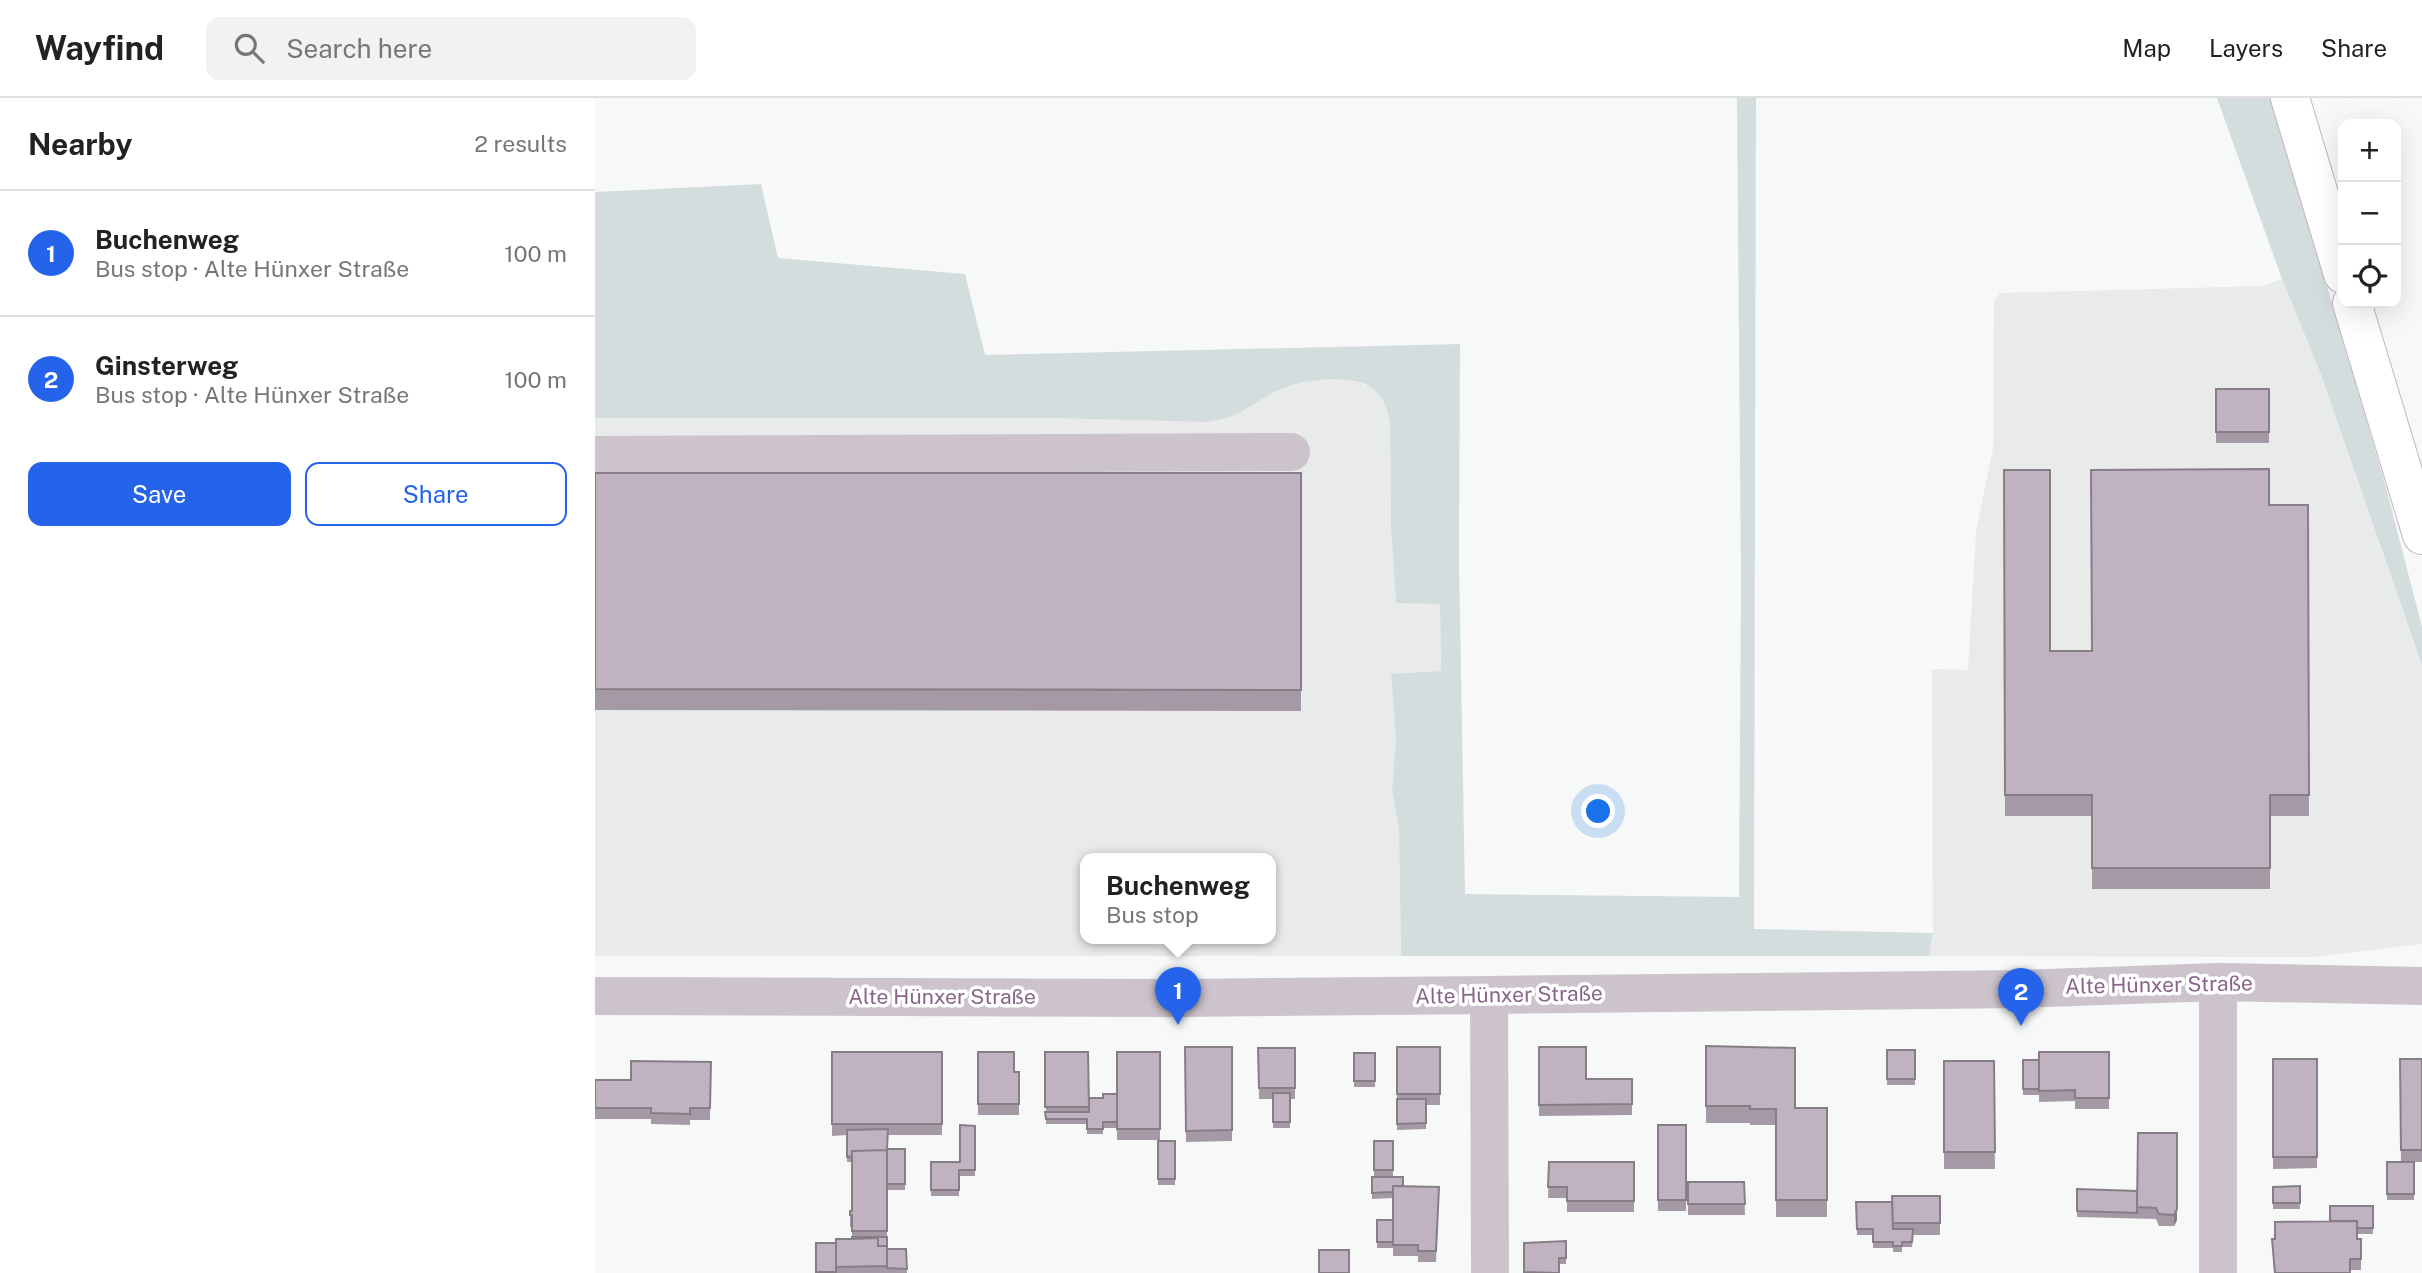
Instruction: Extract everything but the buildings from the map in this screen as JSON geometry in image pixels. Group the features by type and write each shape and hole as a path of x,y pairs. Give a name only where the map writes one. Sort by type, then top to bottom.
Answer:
{"main road":[{"path":"2290,98 2338,257"},
{"path":"2354,308 2422,535"}],"street":[{"path":"595,455 1291,452"},
{"path":"2218,982 2218,1273"},
{"name":"Alte Hünxer Straße","path":"595,996 1192,998 2021,989 2218,982 2422,986"},
{"path":"1489,995 1490,1273"}],"shaded area":[{"path":"1737,98 1756,98 1754,929 1933,933 1929,956 1401,956 1399,830 1392,790 1396,739 1391,674 1441,671 1440,604 1396,603 1391,528 1390,422 1380,396 1360,382 1335,379 1299,383 1275,392 1232,416 1206,422 1047,418 595,418 595,192 761,184 778,258 965,274 985,355 1460,344 1459,560 1465,894 1739,897 1741,582"},
{"path":"2217,98 2272,98 2385,484 2422,627 2422,665 2320,372 2282,279"},
{"path":"2282,279 2320,372 2422,665 2422,944 2313,957 1929,956 1933,933 1932,669 1968,670 1976,531 1993,449 1994,302 2000,293 2262,286"},
{"path":"1343,379 1376,390 1385,405 1390,422 1391,528 1396,603 1440,603 1441,671 1391,675 1396,739 1392,790 1399,830 1401,956 595,956 595,418 1047,418 1206,422 1289,386 1316,380"}],"place":[{"name":"Buchenweg","path":"1178,1025"},
{"name":"Ginsterweg","path":"2021,1026"}]}
